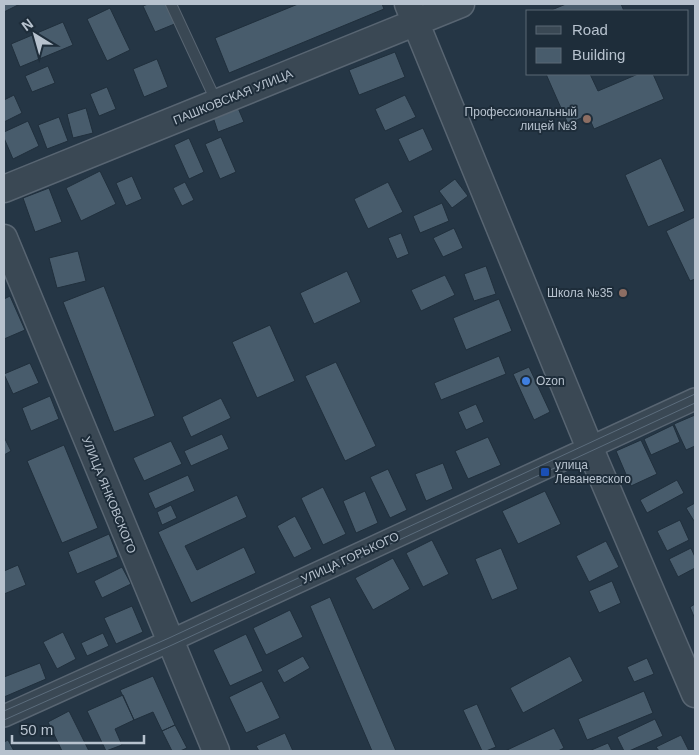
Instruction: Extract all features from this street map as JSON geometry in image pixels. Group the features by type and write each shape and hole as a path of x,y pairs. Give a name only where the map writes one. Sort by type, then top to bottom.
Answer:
{"street":[{"name":"ПАШКОВСКАЯ УЛИЦА","path":"4,190 217,103 412,13 461,4"},
{"path":"412,13 590,447 695,694"},
{"name":"УЛИЦА ЯНКОВСКОГО","path":"4,238 216,751"},
{"name":"УЛИЦА ГОРЬКОГО","path":"4,716 170,642 695,399"}],"lane":[{"path":"171,4 217,103"}],"building":[{"path":"4,4 20,4 4,12"},
{"path":"148,4 168,4 177,23 155,32 143,6"},
{"path":"298,4 382,4 384,9 229,73 215,38"},
{"path":"566,4 621,4 624,10 551,10"},
{"path":"110,8 130,50 107,61 87,19"},
{"path":"63,22 73,45 20,67 11,44"},
{"path":"395,52 405,77 359,95 349,70"},
{"path":"157,59 168,87 144,97 133,69"},
{"path":"48,66 55,83 32,92 25,76"},
{"path":"546,75 590,75 598,91 636,75 653,75 664,99 594,129 588,115 568,124"},
{"path":"107,87 116,109 99,116 90,94"},
{"path":"14,95 22,113 4,122 4,100"},
{"path":"405,95 416,117 385,131 375,109"},
{"path":"86,108 93,133 73,138 67,114"},
{"path":"238,108 244,122 218,132 213,117"},
{"path":"59,117 68,141 47,149 38,125"},
{"path":"28,121 39,146 13,159 4,138 4,132"},
{"path":"423,128 433,150 409,162 398,139"},
{"path":"221,137 236,172 220,179 205,144"},
{"path":"189,138 204,172 189,179 174,145"},
{"path":"661,158 685,211 648,227 625,175"},
{"path":"100,171 116,204 81,221 66,188"},
{"path":"132,176 142,199 126,206 116,183"},
{"path":"455,179 468,196 452,208 439,191"},
{"path":"185,182 194,200 182,206 173,188"},
{"path":"388,182 403,212 368,229 354,199"},
{"path":"49,188 62,222 35,232 23,198"},
{"path":"442,203 449,221 420,233 413,216"},
{"path":"695,217 695,279 690,281 666,231"},
{"path":"454,228 463,248 443,257 433,238"},
{"path":"401,233 409,254 397,259 388,238"},
{"path":"78,251 86,281 57,288 49,258"},
{"path":"486,266 496,294 474,301 464,274"},
{"path":"347,271 361,302 314,324 300,293"},
{"path":"445,275 455,295 421,311 411,290"},
{"path":"104,286 155,416 114,432 63,302"},
{"path":"10,296 25,330 4,339 4,299"},
{"path":"499,299 512,331 466,350 453,318"},
{"path":"270,325 295,381 257,398 232,342"},
{"path":"499,356 506,374 441,400 434,383"},
{"path":"336,362 376,446 345,461 305,376"},
{"path":"30,363 39,383 13,394 4,374"},
{"path":"529,367 550,412 534,420 513,374"},
{"path":"50,396 59,419 31,431 22,408"},
{"path":"221,398 231,418 191,437 182,417"},
{"path":"476,404 484,422 466,430 458,412"},
{"path":"695,415 695,446 686,450 674,424"},
{"path":"673,425 680,442 651,455 644,439"},
{"path":"222,434 229,449 191,466 184,451"},
{"path":"4,437 11,451 4,455"},
{"path":"488,437 501,465 468,479 455,451"},
{"path":"641,440 657,474 631,486 616,451"},
{"path":"171,441 182,464 144,481 133,458"},
{"path":"64,445 98,528 62,543 27,461"},
{"path":"443,463 453,489 426,501 415,474"},
{"path":"388,469 407,510 390,518 370,477"},
{"path":"188,475 195,491 155,509 148,493"},
{"path":"677,480 684,493 647,513 640,500"},
{"path":"323,487 346,534 323,545 301,498"},
{"path":"365,491 378,523 356,533 343,501"},
{"path":"545,491 561,524 518,544 502,511"},
{"path":"237,495 247,517 185,546 197,570 244,547 256,573 191,603 158,532"},
{"path":"695,503 695,520 694,521 686,508"},
{"path":"171,505 177,518 162,525 157,512"},
{"path":"295,516 312,549 294,558 277,526"},
{"path":"680,520 689,540 667,551 657,531"},
{"path":"109,534 118,557 77,574 68,552"},
{"path":"432,540 449,574 423,587 406,553"},
{"path":"606,541 619,567 589,582 576,556"},
{"path":"501,548 518,589 492,600 475,559"},
{"path":"691,548 695,557 695,568 678,577 669,559"},
{"path":"393,558 410,589 373,610 355,578"},
{"path":"18,565 26,585 4,594 4,571"},
{"path":"122,567 131,584 102,598 94,581"},
{"path":"612,581 621,603 599,613 589,591"},
{"path":"330,597 396,751 372,751 310,606"},
{"path":"695,604 695,619 690,607"},
{"path":"132,606 143,632 116,644 104,618"},
{"path":"290,610 303,637 266,655 253,628"},
{"path":"63,632 76,659 57,669 43,642"},
{"path":"103,633 109,646 87,656 81,643"},
{"path":"246,634 263,671 230,686 213,650"},
{"path":"303,656 310,668 284,683 277,670"},
{"path":"570,656 583,681 523,713 510,688"},
{"path":"647,658 654,674 634,682 627,667"},
{"path":"40,663 46,679 4,697 4,677"},
{"path":"153,676 175,725 162,731 153,712 134,720 120,690"},
{"path":"262,681 280,718 246,733 229,697"},
{"path":"644,691 653,713 587,740 578,719"},
{"path":"123,695 134,720 115,729 122,745 106,751 87,711"},
{"path":"477,704 496,747 486,751 482,751 463,710"},
{"path":"69,711 89,751 62,751 48,722"},
{"path":"655,719 663,736 629,751 624,751 617,737"},
{"path":"175,725 187,748 180,751 172,751 162,731"},
{"path":"554,728 564,748 558,751 505,751"},
{"path":"285,733 293,751 259,751 256,746"},
{"path":"681,735 689,751 659,751 656,747"},
{"path":"8,740 14,751 4,751 4,742"},
{"path":"608,743 612,751 589,751"}],"tram line":[{"path":"4,711 169,638 695,394"},
{"path":"4,720 172,645 695,403"}],"place":[{"name":"Профессиональный лицей №3","path":"587,119"},
{"name":"Школа №35","path":"623,293"},
{"name":"Ozon","path":"526,381"},
{"name":"улица Леваневского","path":"545,472"}]}
